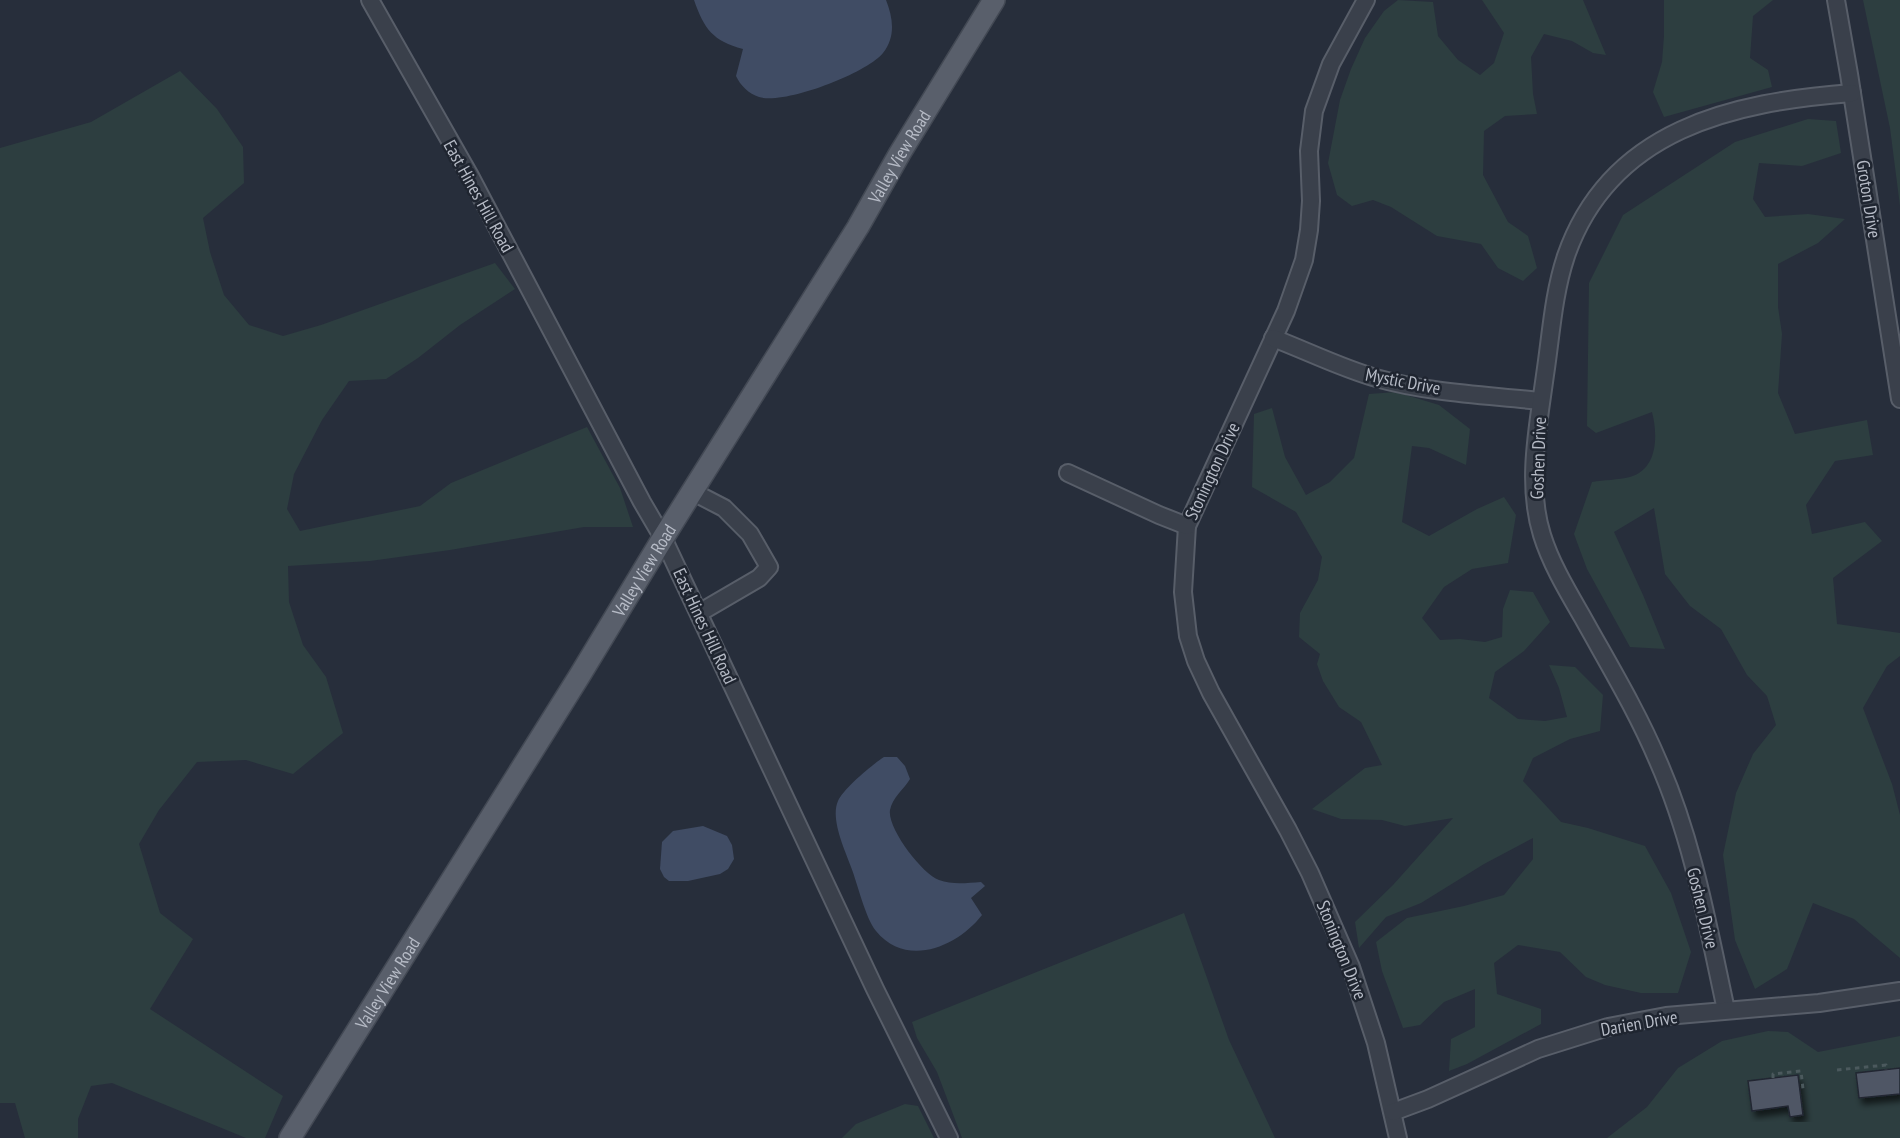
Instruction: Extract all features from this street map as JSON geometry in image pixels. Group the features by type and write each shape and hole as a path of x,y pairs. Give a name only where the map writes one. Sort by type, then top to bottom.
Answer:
{"main road":[{"name":"Valley View Road","path":"290,1138 858,227 900,153 994,0"}],"street":[{"name":"East Hines Hill Road","path":"370,0 470,176 663,538 875,989 949,1138"},
{"name":"Stonington Drive","path":"1366,0 1330,64 1314,111 1309,151 1311,201 1304,260 1290,300 1187,526 1183,592 1188,636 1196,662 1288,830 1338,934 1364,1001 1398,1138"},
{"name":"Groton Drive","path":"1836,0 1900,399"},
{"name":"Goshen Drive","path":"1726,1011 1704,907 1682,824 1658,761 1623,689 1568,592 1542,535 1537,517 1534,488 1540,401 1555,306 1567,254 1594,203 1625,167 1664,138 1716,116 1779,101 1852,93"},
{"name":"Mystic Drive","path":"1273,338 1378,379 1416,387 1540,401"},
{"path":"1068,473 1187,526"},
{"path":"693,492 724,508 750,534 769,567 759,578 699,613"},
{"name":"Darien Drive","path":"1393,1112 1428,1099 1538,1049 1608,1026 1666,1016 1819,1003 1900,991"}],"path":[{"path":"1837,1070 1886,1065 1886,1070"},
{"path":"1773,1078 1773,1074 1801,1071 1803,1089"}],"shaded area":[{"path":"1398,0 1433,2 1438,36 1458,60 1480,75 1494,63 1504,33 1482,0 1583,0 1606,55 1593,53 1572,41 1544,34 1531,57 1533,94 1537,114 1505,116 1484,131 1483,175 1508,222 1528,236 1537,268 1523,281 1498,268 1481,244 1437,236 1391,207 1373,200 1352,206 1337,195 1328,163 1340,100 1365,38 1384,11"},
{"path":"1664,0 1773,0 1753,16 1750,58 1768,70 1772,87 1664,117 1653,92 1662,62"},
{"path":"1863,0 1900,0 1900,206 1890,128"},
{"path":"180,71 217,109 243,147 244,183 203,218 210,252 224,295 249,325 283,336 321,325 495,263 515,289 460,325 418,358 386,379 349,381 322,420 294,474 287,509 300,531 420,506 451,483 587,427 620,488 633,527 584,527 370,561 288,566 289,602 303,645 326,677 343,733 293,774 246,760 197,762 159,810 139,844 160,913 193,939 150,1009 283,1096 265,1138 246,1138 112,1083 91,1086 78,1119 78,1138 25,1138 15,1103 0,1103 0,148 91,122"},
{"path":"1808,119 1836,121 1841,153 1802,166 1759,163 1753,199 1765,217 1808,214 1845,219 1818,243 1778,264 1778,307 1782,334 1778,393 1795,434 1867,420 1873,455 1835,461 1806,505 1812,534 1865,522 1882,541 1833,578 1837,624 1900,633 1900,656 1887,666 1863,708 1892,784 1900,815 1900,958 1854,919 1813,903 1787,969 1755,989 1735,940 1723,855 1736,793 1753,754 1776,725 1767,696 1747,675 1721,629 1690,606 1665,574 1654,508 1614,532 1665,649 1630,647 1587,569 1574,534 1592,482 1625,478 1639,473 1651,459 1655,441 1652,412 1596,433 1587,426 1589,283 1623,215 1735,142"},
{"path":"1396,392 1439,405 1470,429 1466,465 1429,448 1412,446 1402,522 1429,536 1477,509 1504,497 1516,515 1508,563 1472,569 1444,587 1422,618 1440,640 1460,639 1485,642 1502,637 1503,609 1510,590 1533,592 1550,622 1524,651 1495,672 1489,698 1518,719 1545,721 1567,717 1559,688 1549,665 1575,667 1603,695 1600,731 1570,739 1533,758 1523,781 1561,822 1645,846 1671,893 1691,952 1678,993 1641,993 1605,985 1586,977 1560,952 1518,945 1494,963 1497,994 1541,1009 1541,1024 1467,1064 1449,1071 1451,1039 1475,1027 1475,989 1444,1002 1420,1025 1403,1028 1382,971 1376,942 1407,918 1504,895 1533,859 1533,838 1484,864 1421,903 1386,917 1359,948 1355,922 1393,885 1453,818 1405,826 1382,820 1341,819 1312,809 1365,768 1382,765 1361,722 1339,707 1323,681 1317,664 1320,654 1299,637 1300,613 1318,580 1322,557 1296,512 1252,487 1254,414 1272,408 1285,457 1306,495 1330,482 1354,458 1369,394"},
{"path":"1184,913 1229,1040 1275,1138 962,1138 937,1072 917,1038 912,1022"},
{"path":"1768,1031 1788,1032 1818,1052 1900,1036 1900,1138 1607,1138 1647,1107 1678,1068 1722,1041"},
{"path":"905,1104 918,1106 934,1138 842,1138 856,1124"}],"water":[{"path":"694,0 886,0 892,20 892,34 883,53 874,61 844,78 805,92 771,98 759,97 745,89 736,76 743,49 724,42 711,32 702,19"},
{"path":"884,757 897,757 905,766 910,779 890,810 894,828 907,850 924,869 939,880 954,883 981,882 985,886 971,898 982,915 960,936 932,949 917,951 902,949 888,942 876,931 865,909 839,834 836,817 838,801 852,784"},
{"path":"703,826 727,836 732,845 734,859 728,869 720,874 688,881 669,881 660,869 662,842 673,831"}],"building":[{"path":"1900,1068 1900,1094 1859,1098 1856,1073"},
{"path":"1798,1075 1803,1115 1790,1117 1788,1106 1752,1111 1748,1081"}]}
